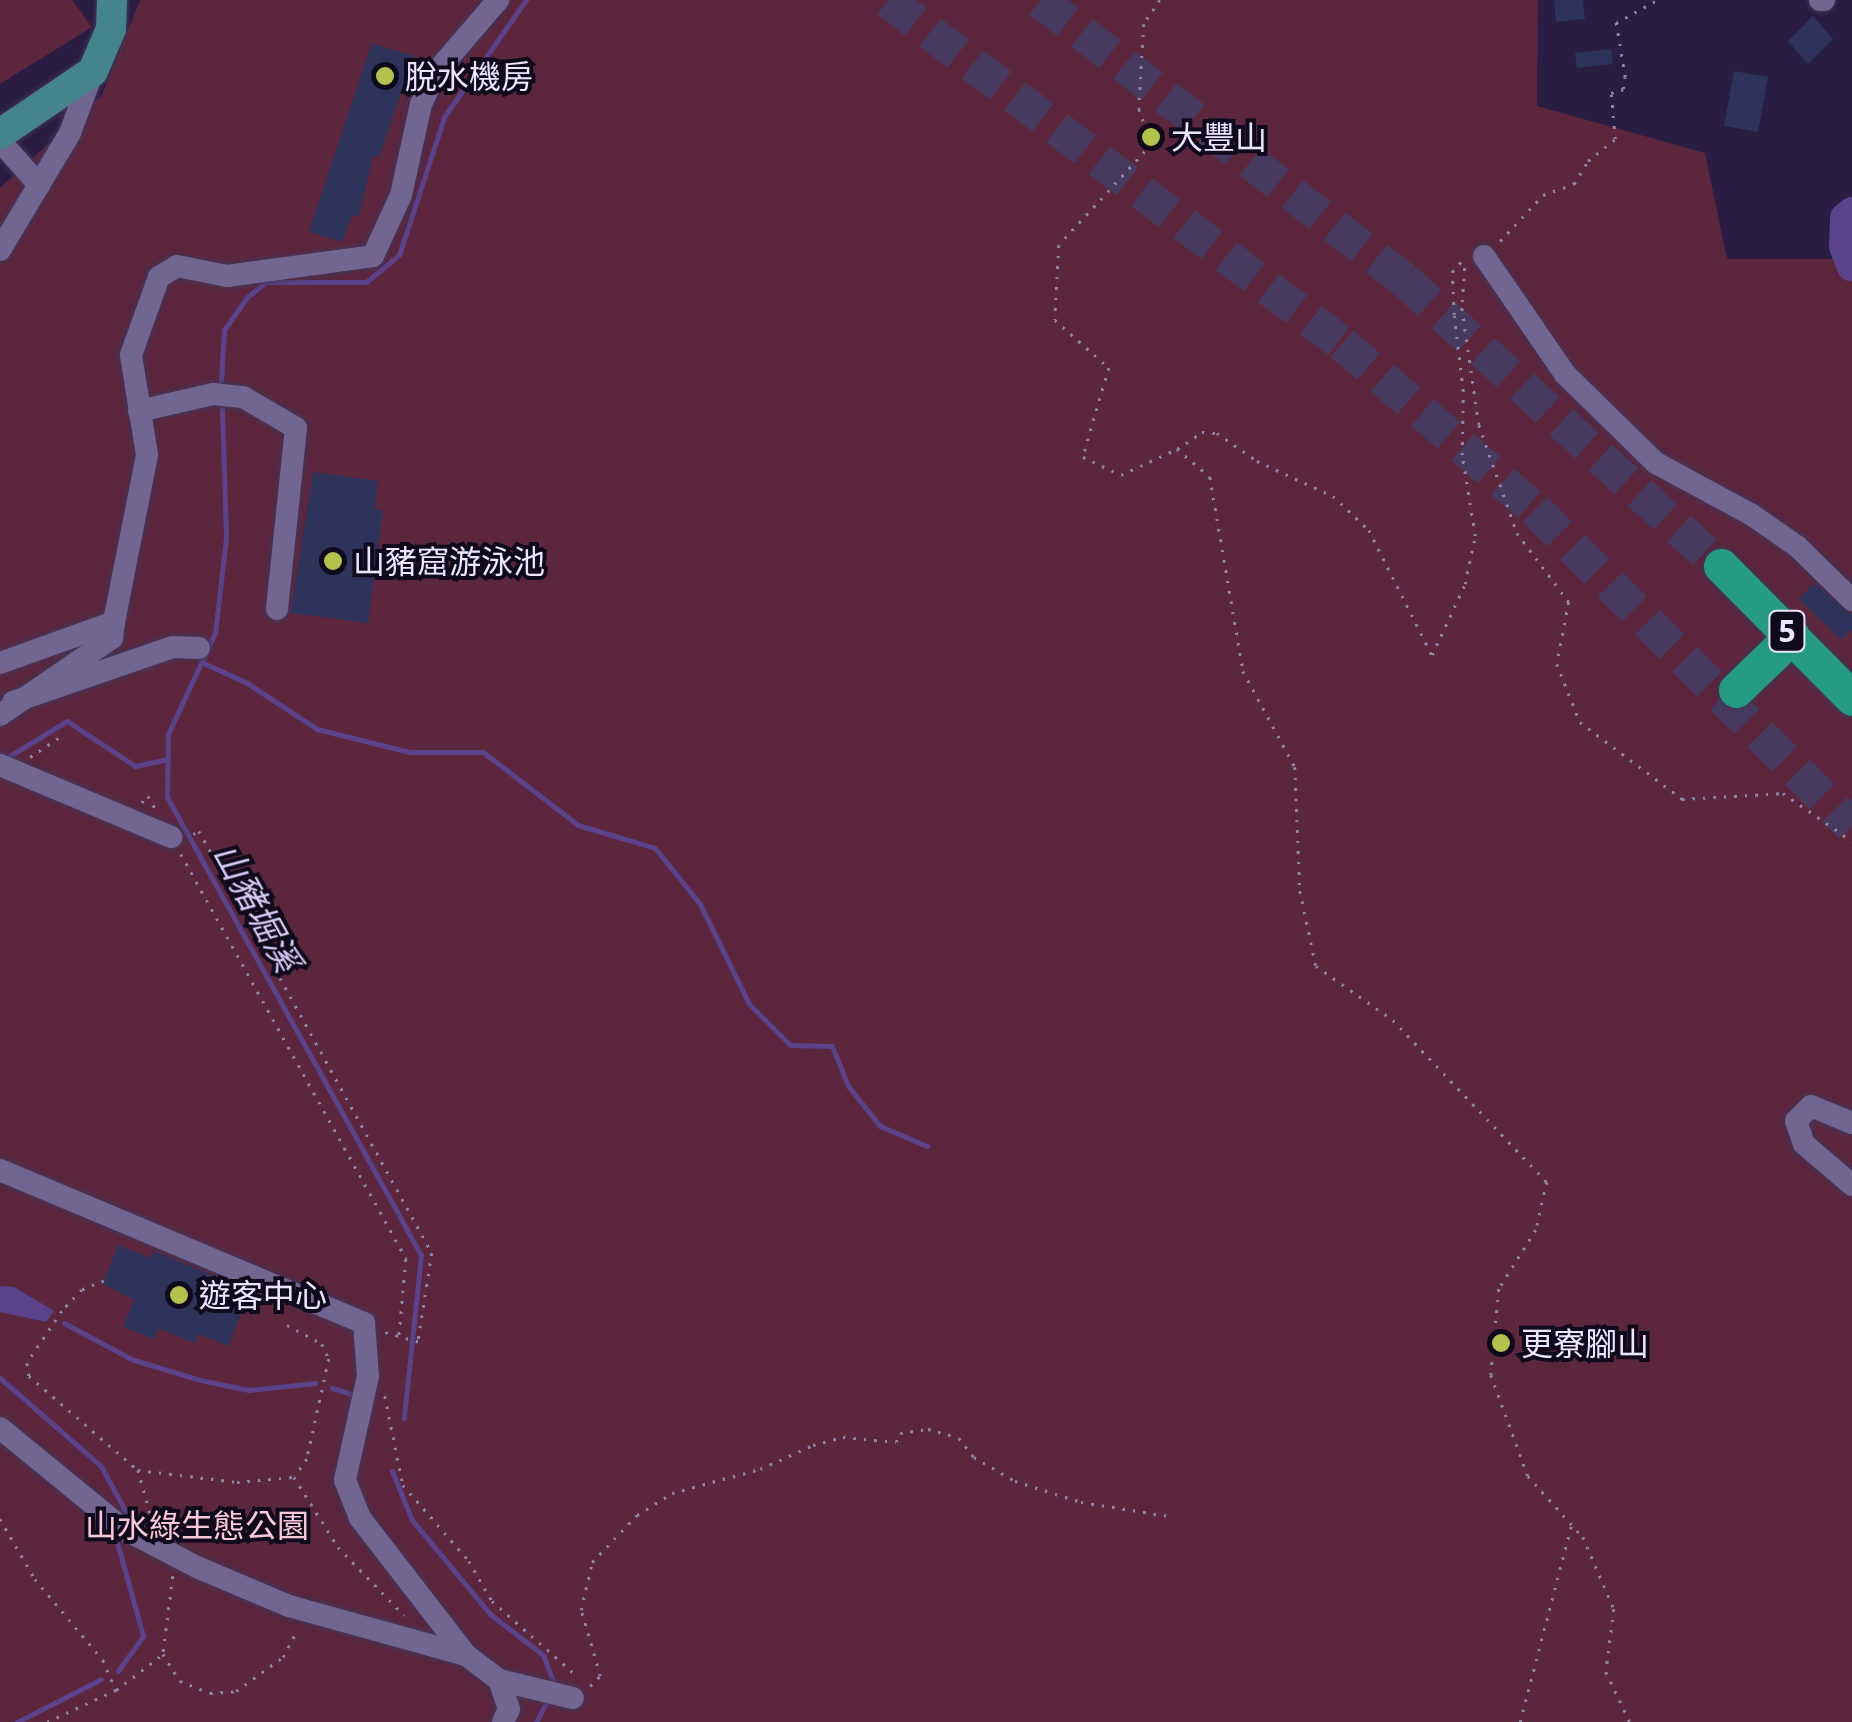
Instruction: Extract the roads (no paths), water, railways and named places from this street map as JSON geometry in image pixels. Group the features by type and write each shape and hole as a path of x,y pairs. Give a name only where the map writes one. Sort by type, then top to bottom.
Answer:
{"highway":[{"name":"5","path":"1721,566 1851,695"},
{"path":"1736,690 1792,636"}],"main road":[{"path":"0,138 93,71 112,29 112,0"}],"street":[{"path":"7,708 112,638 142,494 146,455 131,355 164,270 227,276 373,256 400,195 421,104 437,71 498,0"},
{"path":"0,250 70,133 93,71"},
{"path":"0,138 39,185"},
{"path":"1484,256 1565,374 1656,463 1752,514 1798,547 1852,600"},
{"path":"139,411 213,394 243,397 296,428 277,609"},
{"path":"0,662 114,622"},
{"path":"7,708 174,648 200,648"},
{"path":"3,769 171,837"},
{"path":"1852,1123 1812,1106 1796,1121 1804,1144 1852,1184"},
{"path":"0,1170 364,1323 368,1376 345,1480 360,1518 466,1655 499,1680 573,1698"},
{"path":"0,1428 48,1472 144,1540 170,1553 307,1612 466,1655"},
{"path":"499,1680 509,1709 503,1722"}],"waterway":[{"name":"山豬堀溪","path":"221,381 224,330 246,298 266,282 366,282 399,255 444,117 526,0"},
{"path":"1852,212 1845,218 1844,246 1852,267"},
{"name":"山豬堀溪","path":"222,409 226,538 215,633 168,734 167,797 421,1255 404,1418"},
{"path":"201,662 247,683 317,729 409,752 483,752 578,825 655,848 700,904 749,1004 790,1045 832,1046 848,1086 880,1126 927,1146"},
{"path":"3,760 67,721 135,766 164,760"},
{"name":"山豬堀溪","path":"64,1323 131,1359 200,1380 249,1390 316,1383"},
{"name":"山豬堀溪","path":"0,1378 101,1466 128,1516"},
{"name":"山豬堀溪","path":"332,1388 352,1394"},
{"path":"392,1471 412,1520 490,1614 543,1655 554,1683"},
{"name":"山豬堀溪","path":"117,1542 143,1636 118,1671"},
{"name":"山豬堀溪","path":"17,1722 101,1679"},
{"path":"536,1722 548,1699"}],"tunnel":[{"path":"888,0 1342,343 1535,509 1852,826"},
{"path":"1040,0 1404,279 1721,566"}],"place":[{"name":"脫水機房","path":"385,76"},
{"name":"大豐山","path":"1151,137"},
{"name":"山豬窟游泳池","path":"333,561"},
{"name":"遊客中心","path":"179,1295"},
{"name":"更寮腳山","path":"1501,1343"}],"park label":[{"name":"山水綠生態公園","path":"197,1525"}]}
